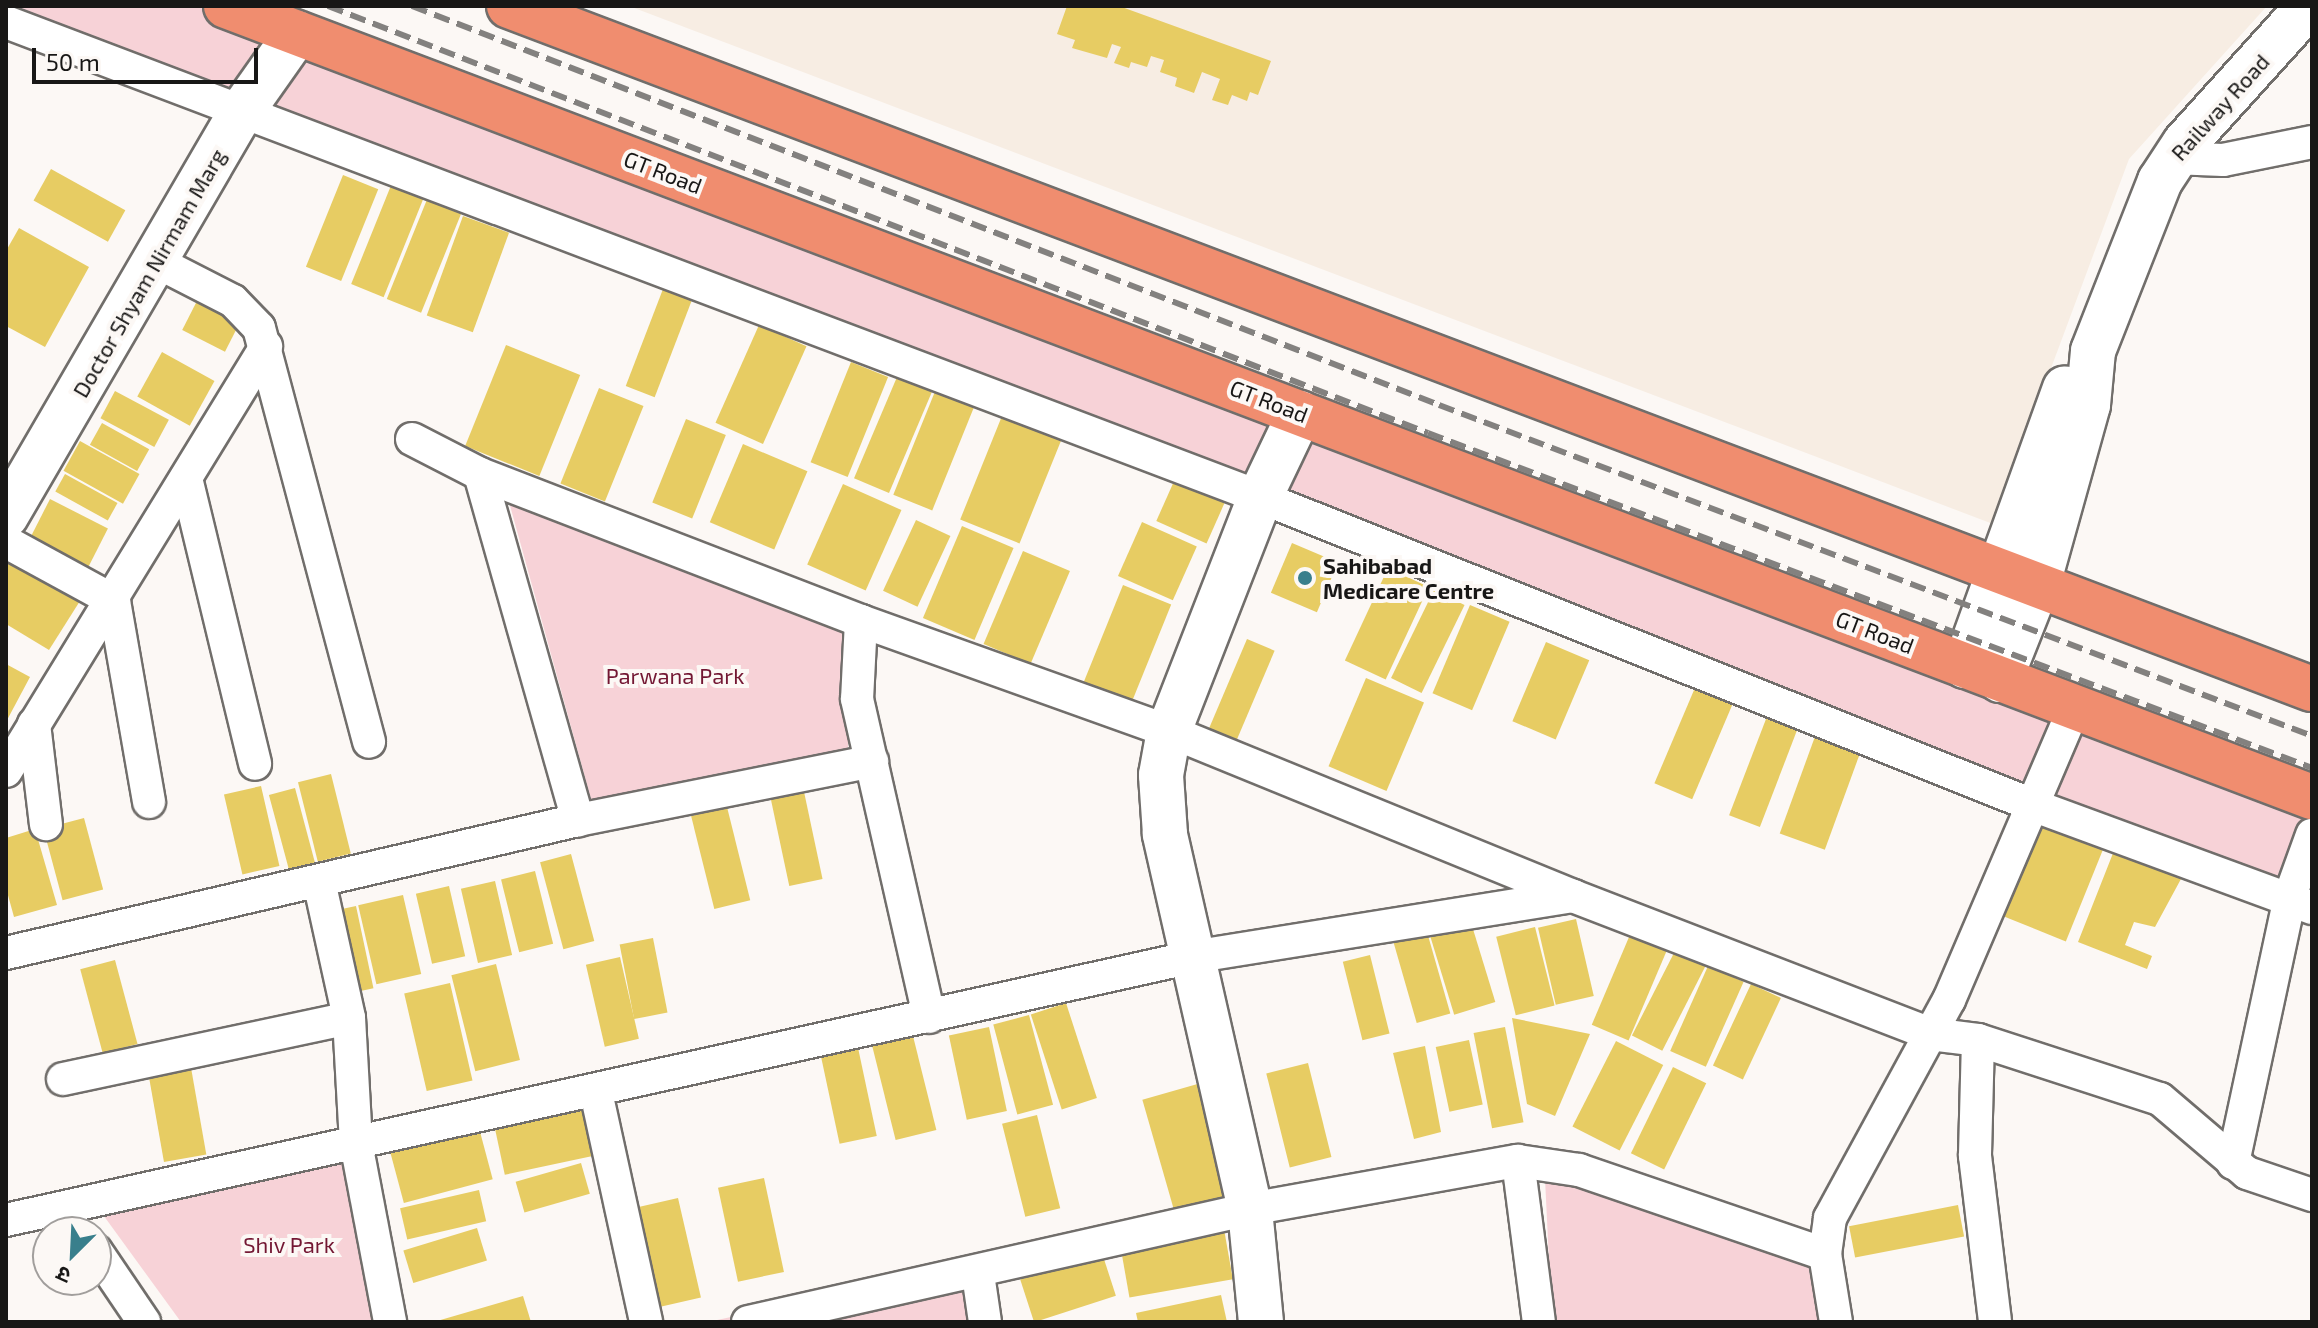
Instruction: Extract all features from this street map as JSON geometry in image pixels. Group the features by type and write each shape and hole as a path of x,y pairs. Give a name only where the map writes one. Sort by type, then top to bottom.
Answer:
{"highway":[{"name":"GT Road","path":"226,6 2073,710 2312,797"},
{"path":"509,6 2312,689"}],"street":[{"name":"Railway Road","path":"1982,673 2020,578 2063,392 2093,351 2172,158 2309,6"},
{"path":"6,22 1260,497 2035,806 2301,902"},
{"name":"Doctor Shyam Nirmam Marg","path":"6,516 157,262 242,111 297,33"},
{"path":"2172,158 2223,160 2312,142"},
{"path":"157,262 248,313 266,346 369,742"},
{"path":"6,771 114,601 266,346"},
{"path":"1261,1322 1250,1209 1160,805 1169,731 1260,497 1300,413"},
{"path":"412,439 480,474 861,621 1169,731 1573,896 1930,1034 1978,1040 2160,1099 2233,1163 2266,1181 2312,1195"},
{"path":"480,474 578,820"},
{"path":"186,478 255,764"},
{"path":"6,542 114,601"},
{"path":"114,601 149,802"},
{"path":"861,621 857,699 929,1017"},
{"path":"1836,1322 1825,1254 1830,1218 1930,1034 2035,806 2073,710"},
{"path":"34,724 46,824"},
{"path":"6,953 578,820 872,761"},
{"path":"2233,1163 2301,902 2312,835"},
{"path":"319,881 349,1018 356,1143 390,1322"},
{"path":"90,1216 356,1143 1192,957 1573,896"},
{"path":"63,1079 349,1018"},
{"path":"1978,1040 1975,1156 1995,1322"},
{"path":"596,1092 646,1322"},
{"path":"748,1322 978,1274 1250,1209 1518,1161 1579,1170 1825,1254"},
{"path":"1518,1161 1539,1322"},
{"path":"6,1220 32,1220"},
{"path":"978,1274 985,1322"},
{"path":"112,1275 144,1322"}],"shaded area":[{"path":"629,6 2267,6 2129,159 1993,524"}],"green space":[{"path":"6,6 227,6 2312,814 2289,895 6,21"},
{"name":"Parwana Park","path":"506,491 853,625 848,749 594,810"},
{"name":"Shiv Park","path":"350,1157 383,1322 181,1322 112,1227 112,1216 104,1216 93,1201"},
{"path":"1544,1158 1808,1264 1819,1322 1552,1322"},
{"path":"965,1266 974,1322 708,1322"}],"building":[{"path":"1067,6 1119,6 1271,61 1258,95 1250,92 1247,101 1232,95 1228,105 1212,100 1220,79 1202,72 1194,93 1175,86 1177,78 1160,72 1164,60 1151,56 1147,67 1131,62 1129,68 1114,63 1121,47 1112,44 1107,58 1072,48 1075,40 1057,34"},
{"path":"51,169 125,210 108,242 34,200"},
{"path":"343,175 378,189 341,281 306,267"},
{"path":"392,183 424,196 384,297 351,284"},
{"path":"428,197 462,211 421,313 387,299"},
{"path":"463,216 509,233 473,332 427,316"},
{"path":"19,228 89,267 45,347 6,326 6,251"},
{"path":"663,289 692,300 655,397 626,386"},
{"path":"199,297 242,319 225,352 182,330"},
{"path":"759,325 807,346 763,444 715,423"},
{"path":"506,345 580,375 539,476 465,446"},
{"path":"162,352 214,381 190,426 137,397"},
{"path":"851,362 888,377 848,477 811,462"},
{"path":"897,377 932,392 889,493 854,478"},
{"path":"599,388 644,406 605,501 560,483"},
{"path":"936,389 975,405 932,510 893,495"},
{"path":"115,391 169,420 154,447 100,418"},
{"path":"1004,411 1063,435 1020,543 960,519"},
{"path":"686,419 726,435 692,519 652,502"},
{"path":"102,423 149,449 137,471 90,445"},
{"path":"80,441 139,474 123,504 64,471"},
{"path":"743,444 807,471 774,550 710,522"},
{"path":"65,474 117,503 108,521 55,491"},
{"path":"1175,479 1225,501 1207,543 1156,521"},
{"path":"843,484 901,510 866,590 807,564"},
{"path":"50,499 108,529 86,572 28,543"},
{"path":"916,520 950,536 917,607 883,591"},
{"path":"1142,522 1197,546 1173,600 1118,576"},
{"path":"962,526 1014,548 974,640 923,618"},
{"path":"1292,543 1338,563 1317,612 1271,593"},
{"path":"16,551 85,593 49,650 6,624 6,568"},
{"path":"1023,551 1070,571 1030,664 984,644"},
{"path":"1388,568 1429,587 1386,679 1345,660"},
{"path":"1123,585 1171,604 1132,702 1084,682"},
{"path":"1434,590 1465,605 1422,693 1391,678"},
{"path":"1470,605 1510,622 1472,710 1432,693"},
{"path":"1247,639 1275,651 1236,743 1208,731"},
{"path":"1546,642 1589,660 1556,740 1512,721"},
{"path":"6,664 30,677 6,722"},
{"path":"1366,678 1424,703 1386,791 1328,766"},
{"path":"1697,683 1735,699 1692,799 1654,783"},
{"path":"1771,706 1802,718 1760,827 1729,815"},
{"path":"1817,731 1862,747 1825,850 1780,833"},
{"path":"331,774 351,854 318,862 298,782"},
{"path":"261,786 279,866 242,874 224,795"},
{"path":"803,787 823,879 789,886 770,794"},
{"path":"295,788 315,862 289,869 269,795"},
{"path":"727,807 750,900 714,909 691,816"},
{"path":"2044,814 2107,839 2066,941 2003,916"},
{"path":"84,818 103,889 63,900 43,829"},
{"path":"35,829 57,905 14,917 6,888 6,838"},
{"path":"2119,838 2188,866 2155,927 2134,922 2125,945 2152,956 2147,969 2078,942"},
{"path":"571,854 594,941 563,949 540,862"},
{"path":"535,871 553,944 519,952 501,879"},
{"path":"495,881 512,955 478,963 461,889"},
{"path":"449,886 465,956 432,964 416,894"},
{"path":"403,895 421,974 376,984 358,905"},
{"path":"356,906 373,988 350,993 333,911"},
{"path":"1469,916 1495,1002 1454,1015 1428,929"},
{"path":"1576,919 1594,996 1556,1005 1538,928"},
{"path":"1425,925 1450,1013 1417,1023 1391,935"},
{"path":"1535,927 1555,1006 1516,1015 1496,937"},
{"path":"1632,930 1669,946 1629,1040 1592,1025"},
{"path":"653,938 668,1013 634,1019 620,944"},
{"path":"1676,949 1706,964 1662,1051 1632,1035"},
{"path":"1370,955 1390,1034 1362,1040 1343,962"},
{"path":"620,957 639,1039 605,1047 586,965"},
{"path":"115,960 138,1044 103,1053 80,969"},
{"path":"496,964 520,1060 475,1071 451,975"},
{"path":"1708,966 1744,982 1706,1067 1670,1051"},
{"path":"450,983 472,1080 427,1091 404,994"},
{"path":"1751,984 1781,998 1743,1080 1713,1066"},
{"path":"1066,1003 1097,1098 1062,1110 1031,1014"},
{"path":"1029,1015 1053,1105 1017,1114 993,1025"},
{"path":"1512,1018 1590,1034 1555,1116 1527,1104"},
{"path":"989,1027 1007,1111 967,1120 949,1036"},
{"path":"1505,1027 1524,1122 1492,1128 1474,1033"},
{"path":"911,1028 936,1130 896,1140 870,1038"},
{"path":"1469,1040 1483,1105 1449,1112 1436,1047"},
{"path":"1616,1041 1663,1065 1620,1151 1572,1127"},
{"path":"857,1043 877,1136 840,1144 820,1051"},
{"path":"1425,1046 1441,1132 1414,1139 1393,1053"},
{"path":"190,1062 206,1155 164,1162 148,1069"},
{"path":"1308,1063 1331,1157 1290,1168 1266,1073"},
{"path":"1673,1067 1706,1083 1664,1170 1631,1153"},
{"path":"1201,1083 1233,1195 1175,1212 1142,1100"},
{"path":"583,1105 594,1156 505,1175 494,1124"},
{"path":"1037,1115 1060,1208 1025,1217 1002,1124"},
{"path":"479,1128 493,1179 404,1203 390,1152"},
{"path":"581,1163 590,1194 524,1213 516,1182"},
{"path":"764,1178 784,1272 738,1282 718,1188"},
{"path":"479,1190 486,1221 407,1239 400,1208"},
{"path":"678,1198 701,1297 656,1308 633,1208"},
{"path":"1958,1205 1964,1236 1855,1258 1849,1226"},
{"path":"477,1228 487,1261 413,1283 403,1251"},
{"path":"1224,1229 1233,1279 1129,1297 1121,1247"},
{"path":"1102,1253 1116,1296 1034,1322 1020,1280"},
{"path":"1221,1295 1227,1322 1138,1322 1136,1313"},
{"path":"523,1296 531,1322 437,1321"}],"railway":[{"path":"328,6 1428,433 2312,768"},
{"path":"412,6 1439,405 2312,736"}],"place":[{"name":"Sahibabad Medicare Centre","path":"1305,578"}]}
